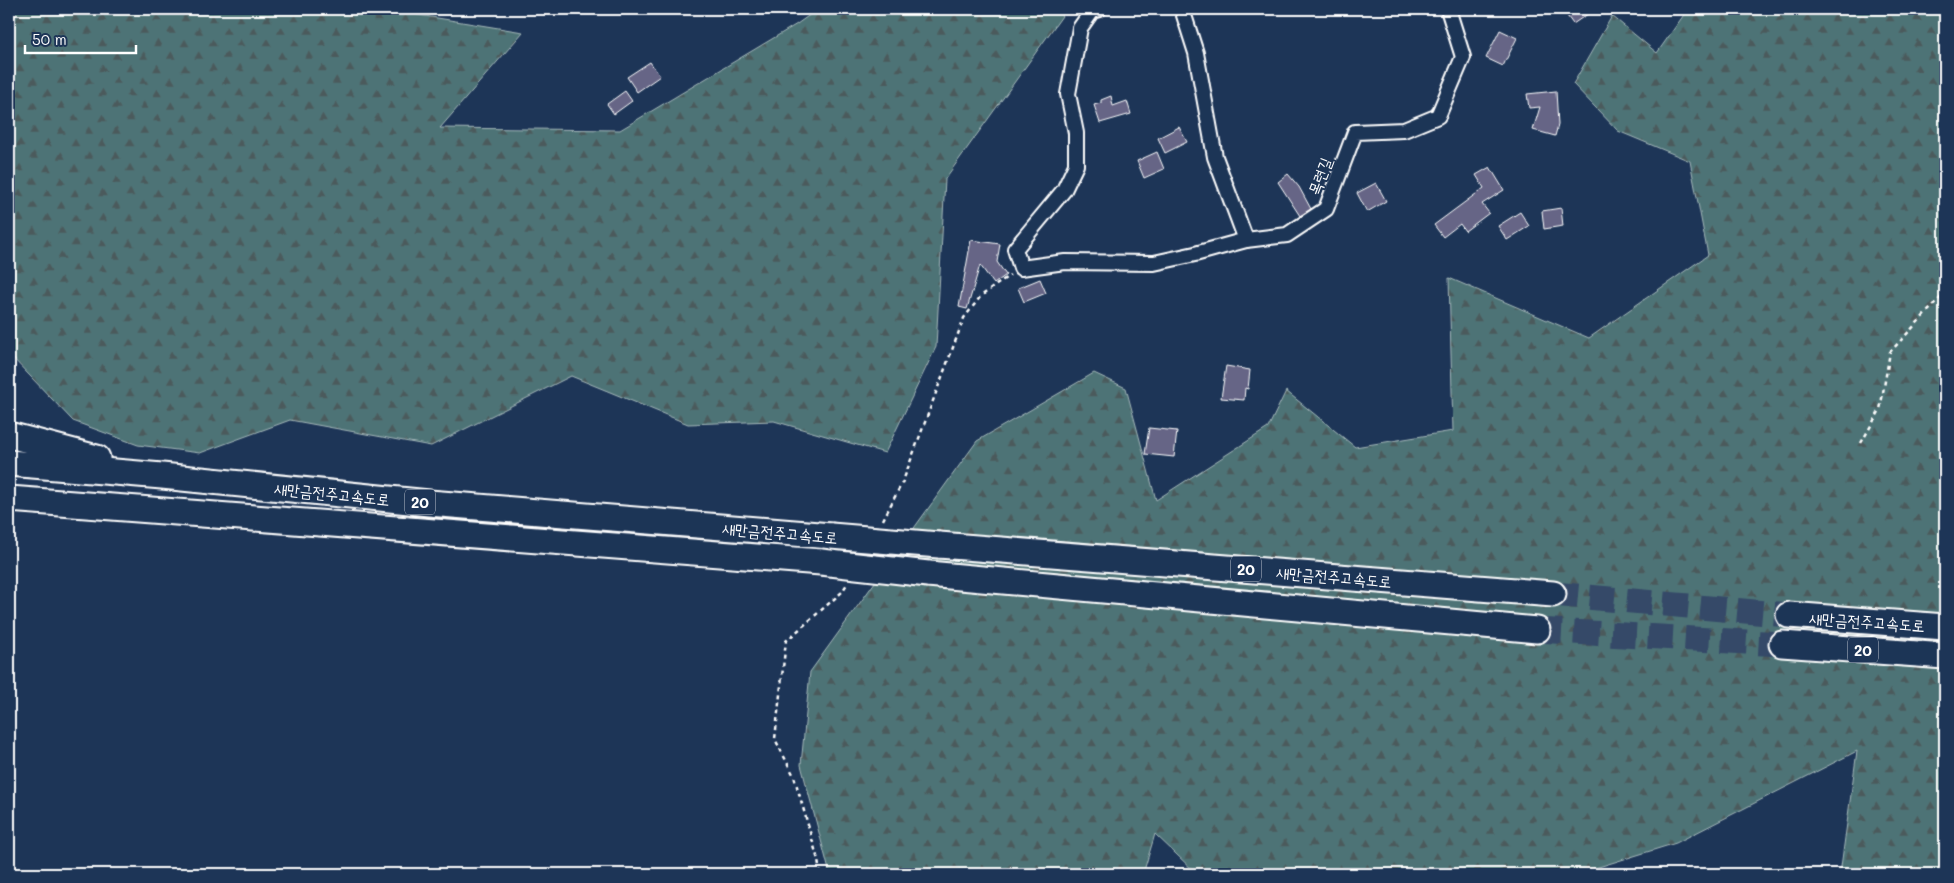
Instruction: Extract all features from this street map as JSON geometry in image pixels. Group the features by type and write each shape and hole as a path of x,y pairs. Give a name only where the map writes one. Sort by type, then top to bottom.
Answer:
{"highway":[{"path":"9,435 162,476"},
{"name":"새만금전주고속도로","path":"9,463 162,476 429,504 1553,594"},
{"name":"새만금전주고속도로","path":"9,499 821,562 928,574 1537,630"},
{"name":"새만금전주고속도로","path":"1789,615 1945,627"},
{"name":"새만금전주고속도로","path":"1782,644 1945,656"}],"street":[{"name":"목련길","path":"1099,9 1092,12 1080,28 1068,94 1076,133 1076,165 1064,190 1014,249 1021,268 1065,262 1154,263 1246,240 1287,235 1326,209 1355,132 1404,130 1438,116 1463,57 1448,9"},
{"path":"1182,9 1196,53 1215,157 1246,240"}],"path":[{"path":"1861,443 1880,410 1890,352 1945,293"}],"green space":[{"path":"9,9 382,9 523,32 440,128 620,130 797,24 818,9 1059,9 1062,16 945,179 936,347 885,453 774,421 688,424 571,376 431,446 290,420 200,453 138,445 73,421 9,354"},
{"path":"1688,9 1945,9 1945,874 1840,874 1857,751 1676,843 1576,874 1197,874 1155,834 1143,874 1007,874 1002,872 1000,874 830,874 801,765 810,672 977,441 1094,373 1126,388 1156,500 1268,428 1286,391 1355,447 1453,431 1449,278 1589,338 1708,255 1690,161 1618,131 1573,84 1612,16 1657,53"}],"building":[{"path":"1562,9 1595,9 1573,24"},
{"path":"1500,30 1517,38 1503,66 1486,58"},
{"path":"650,62 660,76 637,92 627,77"},
{"path":"625,91 632,101 614,114 607,104"},
{"path":"1556,91 1558,125 1555,136 1533,130 1540,107 1529,108 1527,94"},
{"path":"1111,96 1113,106 1127,101 1131,114 1100,123 1094,105 1101,103 1101,100"},
{"path":"1179,127 1187,142 1165,153 1158,138"},
{"path":"1157,152 1164,169 1144,178 1137,161"},
{"path":"1490,167 1504,190 1482,204 1489,213 1465,231 1460,224 1443,237 1434,225 1484,188 1476,175"},
{"path":"1288,174 1299,187 1311,209 1300,216 1278,182"},
{"path":"1376,183 1386,201 1367,212 1357,193"},
{"path":"1561,208 1563,226 1544,229 1542,211"},
{"path":"1520,212 1529,226 1507,240 1498,226"},
{"path":"971,240 1000,244 997,262 1006,275 994,284 980,265 967,309 959,307"},
{"path":"1040,279 1046,293 1024,302 1018,288"},
{"path":"1226,366 1250,370 1248,389 1245,388 1244,400 1221,398"},
{"path":"1149,428 1177,431 1174,457 1145,454"}],"tunnel":[{"path":"1553,594 1789,615"},
{"path":"1537,630 1782,644"}]}
